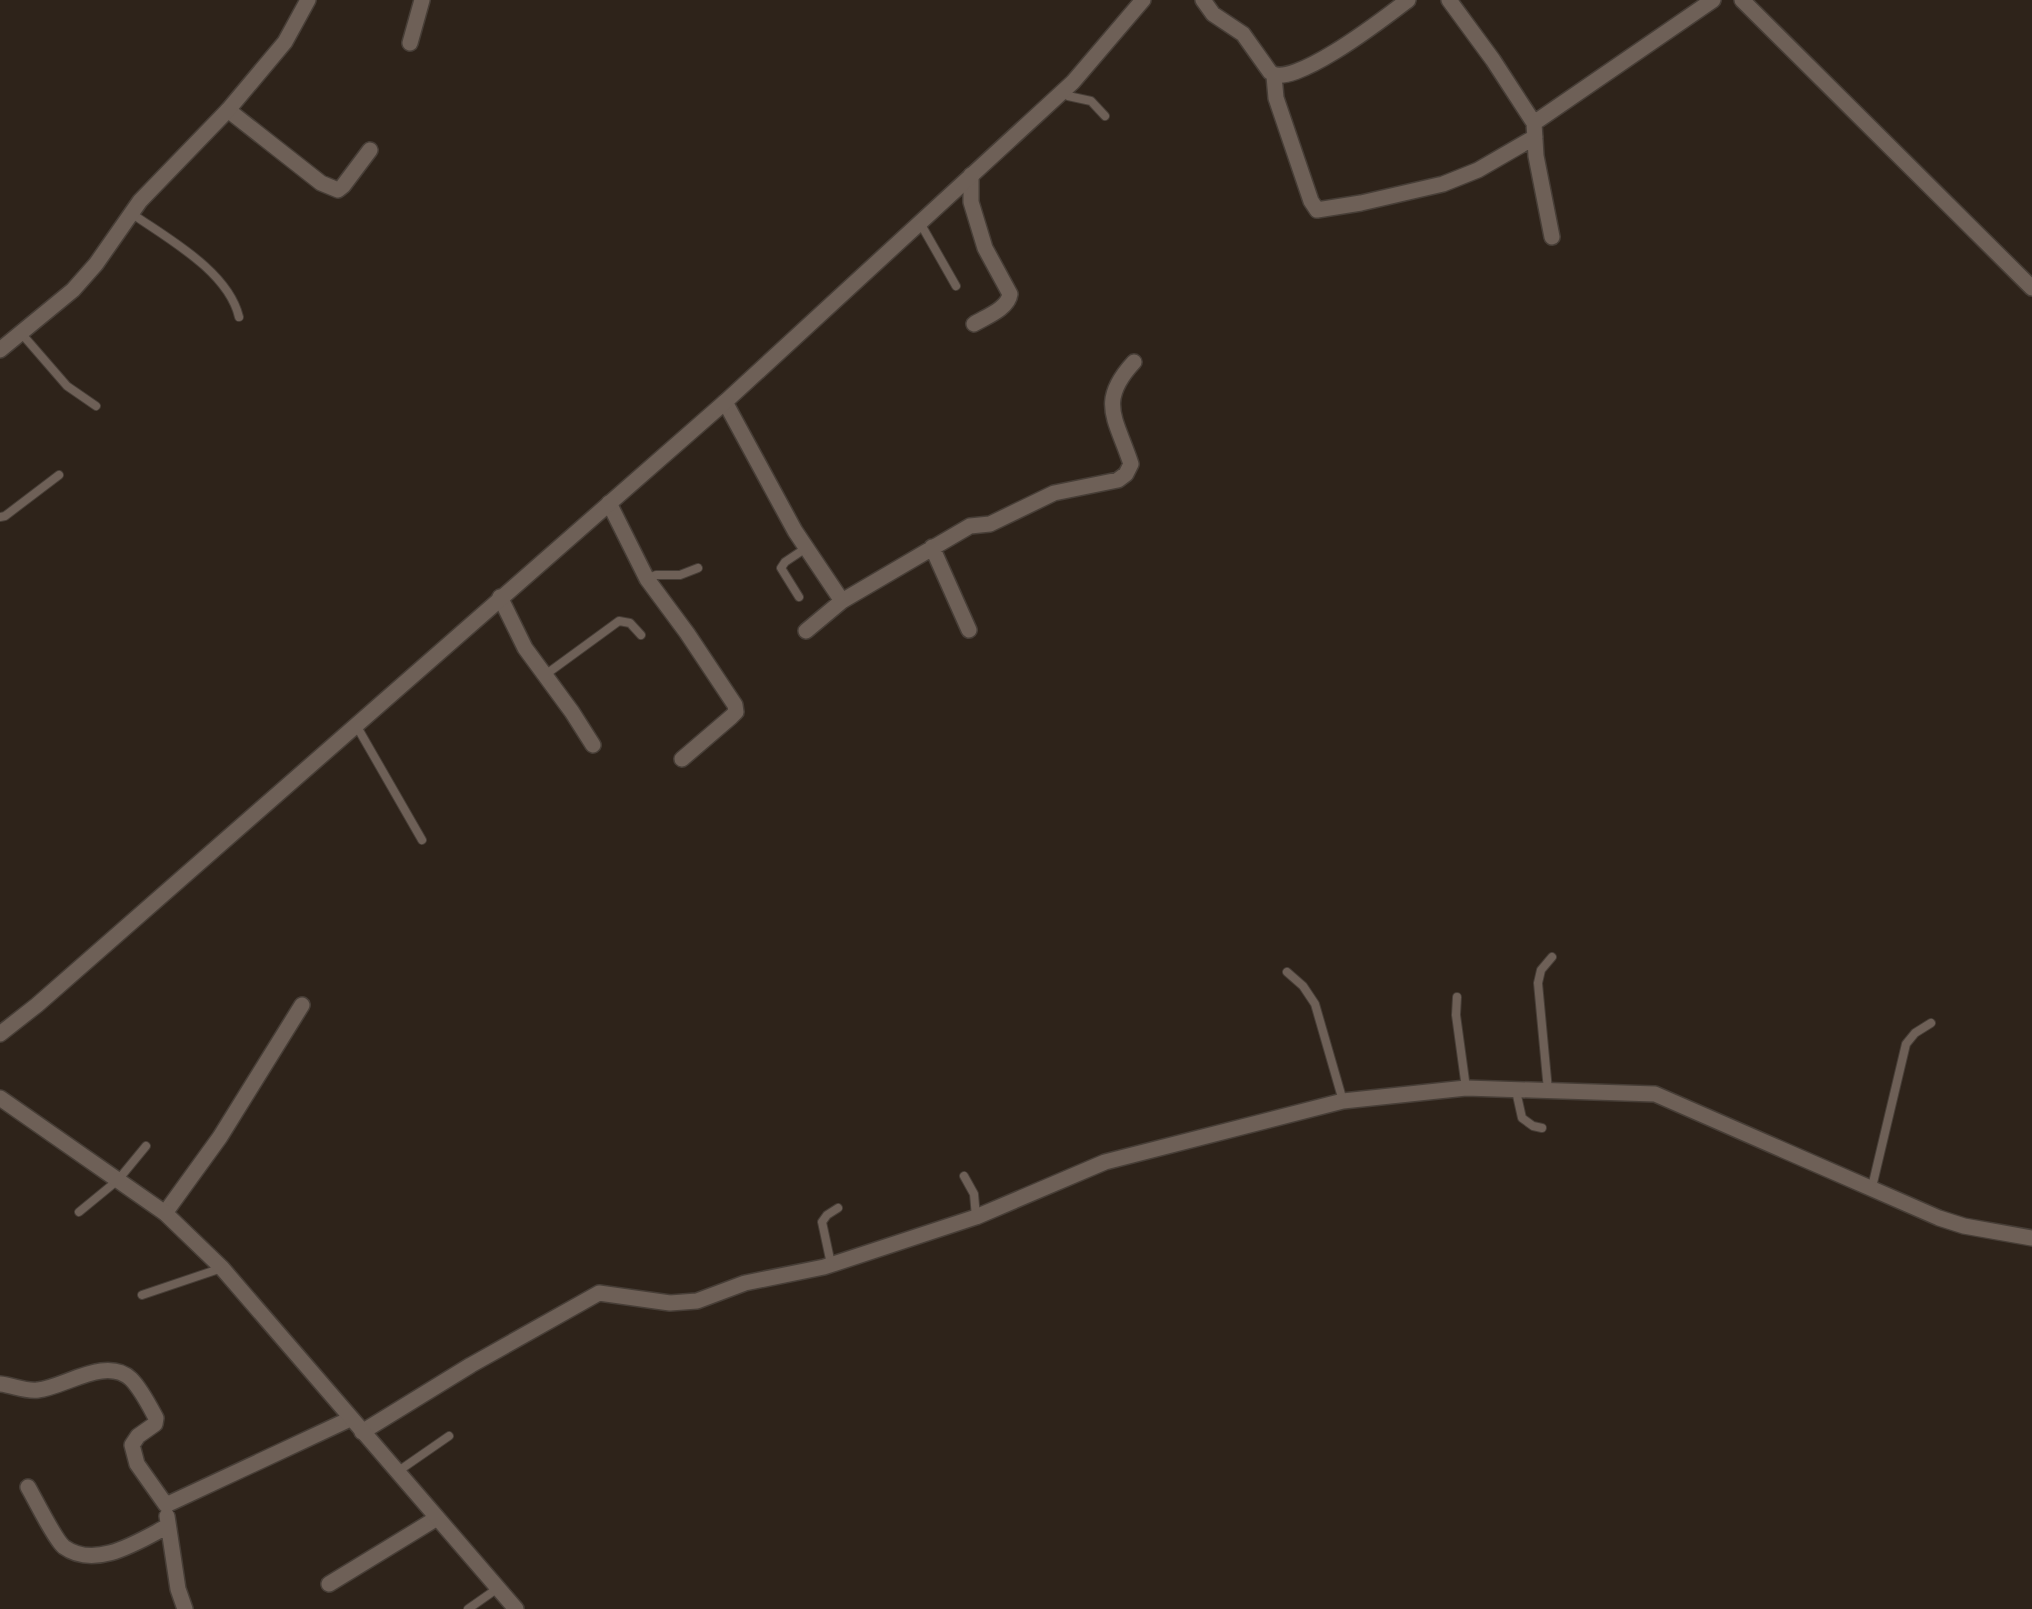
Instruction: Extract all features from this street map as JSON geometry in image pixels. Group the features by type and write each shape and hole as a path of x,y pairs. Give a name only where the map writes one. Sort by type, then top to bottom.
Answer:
{"street":[{"path":"0,350 73,290 96,264 140,201 228,110 285,42 308,0"},
{"path":"410,43 422,0"},
{"path":"0,1034 44,999 500,597 725,402 1063,91 1143,0"},
{"path":"1203,0 1213,14 1243,34 1274,76 1276,98 1311,201 1317,210 1361,203 1443,184 1478,170 1712,0"},
{"path":"1274,76 1281,76 1314,65 1408,0"},
{"path":"1449,0 1535,130 1536,156 1552,237"},
{"path":"1742,0 2032,288"},
{"path":"228,110 321,183 333,190 338,190 343,186 370,150"},
{"path":"971,175 971,202 985,248 1010,294 1002,307 974,324"},
{"path":"806,631 842,601 970,526 990,524 1054,493 1118,480 1126,474 1131,464 1111,404 1114,389 1134,362"},
{"path":"725,402 806,548 842,601"},
{"path":"609,503 647,579 688,633 735,705 736,712 682,759"},
{"path":"932,547 969,630"},
{"path":"500,597 525,648 592,745"},
{"path":"165,1213 220,1137 302,1005"},
{"path":"362,1432 470,1365 599,1293 670,1303 698,1302 746,1283 831,1264 976,1217 1105,1162 1343,1101 1466,1088 1655,1094 1666,1097 1939,1218 1964,1226 2032,1238"},
{"path":"0,1098 165,1213 222,1268 350,1419 516,1609"},
{"path":"0,1384 35,1391 50,1388 88,1373 105,1371 125,1374 132,1380 156,1418 155,1424 138,1436 132,1445 137,1464 166,1505 178,1589 185,1609"},
{"path":"166,1505 350,1419"},
{"path":"28,1487 62,1546 78,1554 103,1555 126,1547 168,1526"},
{"path":"330,1584 436,1518"}],"lane":[{"path":"1063,91 1068,96 1091,101 1105,116"},
{"path":"131,213 216,276 231,295 239,317"},
{"path":"919,222 956,286"},
{"path":"21,333 67,386 96,406"},
{"path":"0,517 5,516 59,475"},
{"path":"799,597 780,568 785,562 806,548"},
{"path":"647,579 656,575 680,574 698,568"},
{"path":"545,675 619,620 630,624 641,635"},
{"path":"356,725 422,840"},
{"path":"1548,1090 1538,984 1541,970 1552,957"},
{"path":"1286,972 1303,986 1316,1004 1343,1101"},
{"path":"1457,997 1456,1015 1466,1088"},
{"path":"1872,1187 1906,1044 1915,1033 1930,1023"},
{"path":"1516,1090 1522,1118 1533,1126 1542,1128"},
{"path":"79,1212 118,1180 146,1146"},
{"path":"964,1176 974,1194 976,1217"},
{"path":"831,1264 822,1222 826,1215 838,1208"},
{"path":"142,1295 222,1268"},
{"path":"397,1472 449,1436"},
{"path":"468,1609 498,1588"}]}
